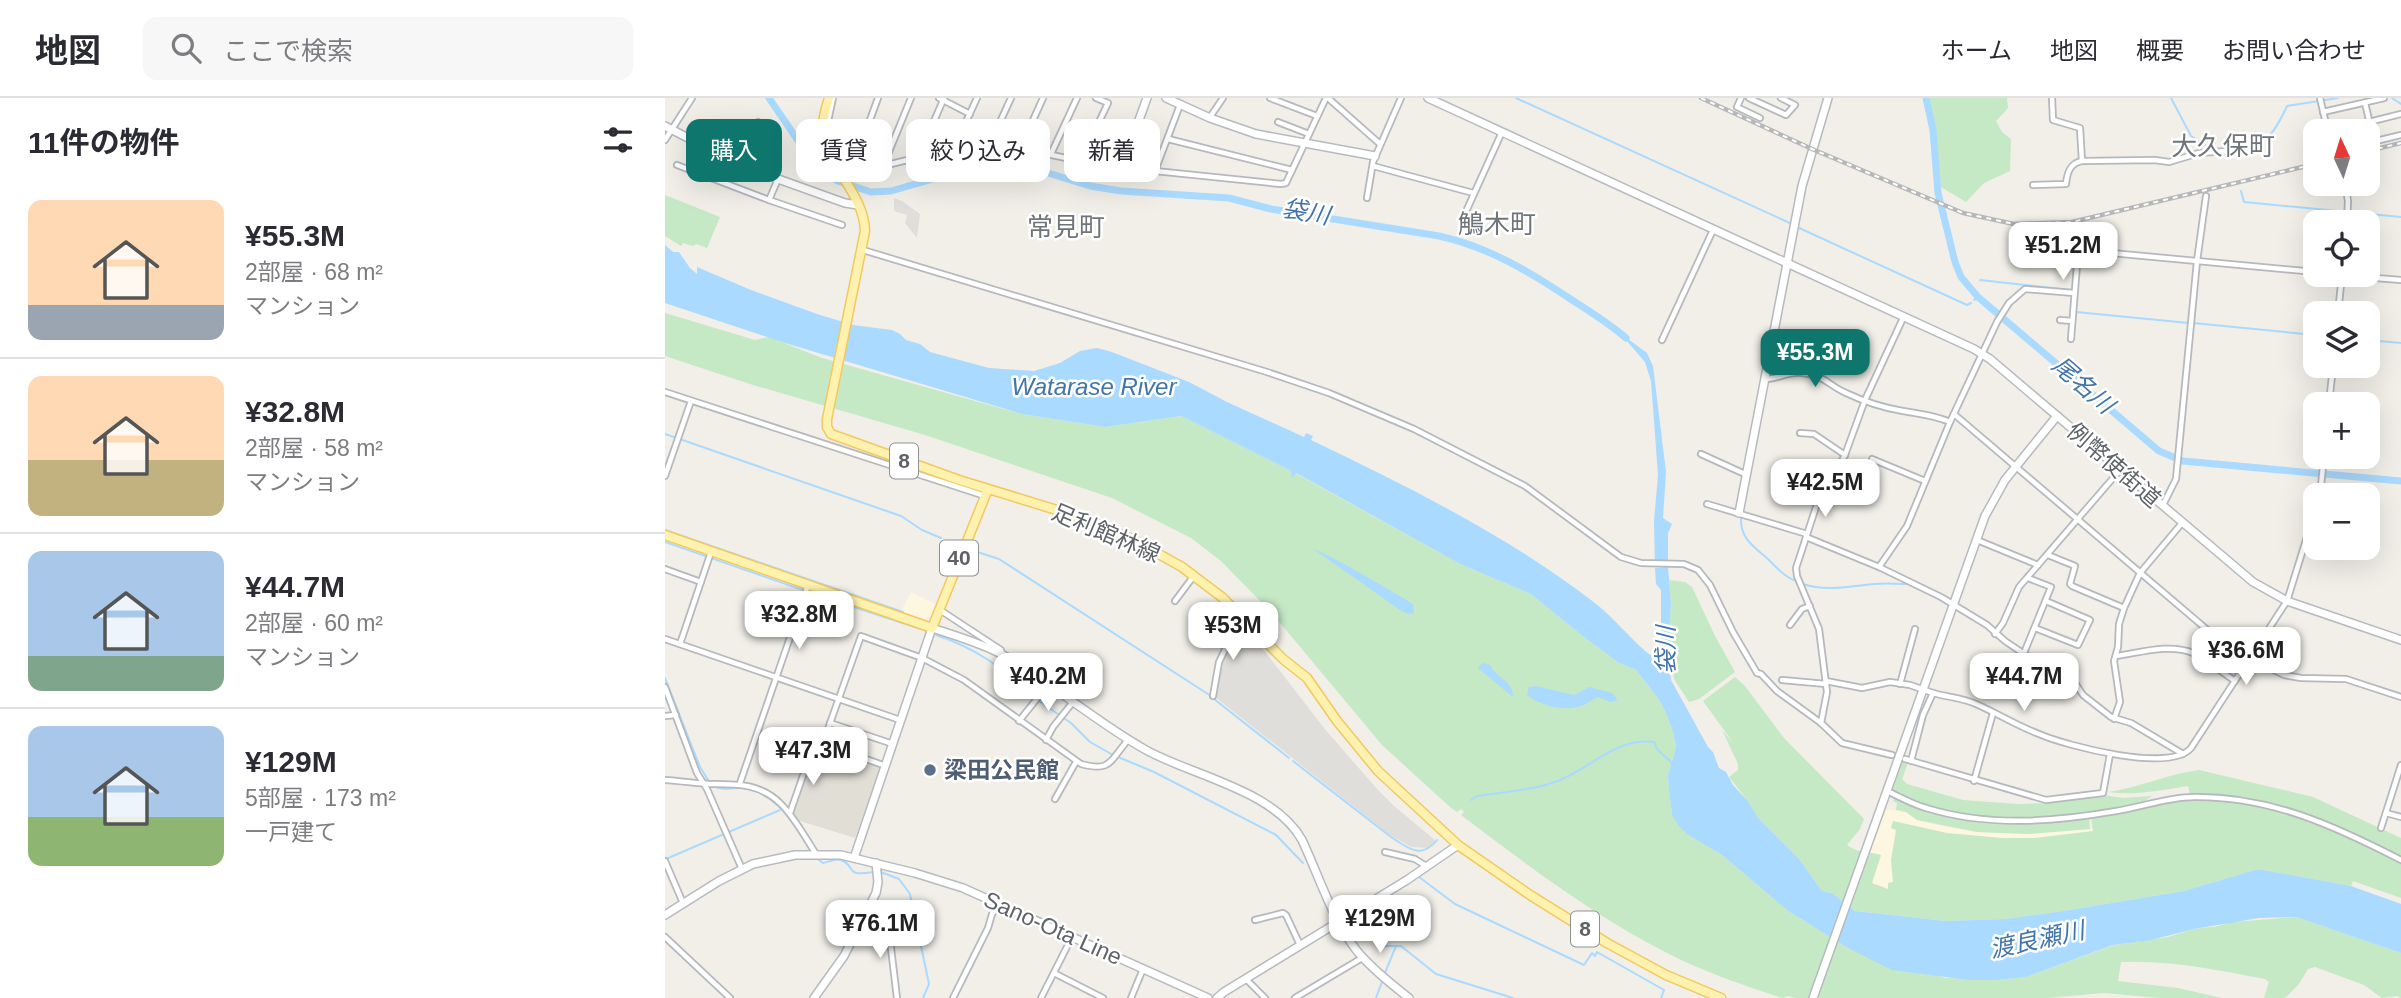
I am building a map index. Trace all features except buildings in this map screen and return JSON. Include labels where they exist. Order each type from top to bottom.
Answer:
[{"type":"main road","name":"8","points":[[831,98],[822,129],[829,150],[858,204],[865,226],[862,252]]},
{"type":"main road","name":"足利館林線","points":[[862,252],[827,425],[829,432],[836,437],[986,492],[1103,526],[1149,548],[1194,575],[1223,598],[1283,659],[1311,683],[1337,721],[1378,771],[1458,845]]},
{"type":"main road","name":"40","points":[[933,628],[986,492]]},
{"type":"main road","points":[[665,535],[933,628]]},
{"type":"main road","name":"8","points":[[1458,845],[1530,895],[1607,943],[1666,975],[1721,998]]},
{"type":"street","points":[[665,140],[668,128],[692,98]]},
{"type":"street","points":[[828,119],[831,98]]},
{"type":"street","points":[[870,119],[878,98]]},
{"type":"street","points":[[892,144],[911,98]]},
{"type":"street","points":[[968,119],[977,98]]},
{"type":"street","points":[[1001,119],[1011,98]]},
{"type":"street","points":[[1034,119],[1044,98]]},
{"type":"street","points":[[1064,157],[1051,155],[1077,98]]},
{"type":"street","points":[[1096,98],[1108,103],[1100,119]]},
{"type":"street","points":[[1139,119],[1147,98]]},
{"type":"street","points":[[1166,98],[1210,118],[1257,134],[1375,156]]},
{"type":"street","points":[[1210,118],[1223,98]]},
{"type":"street","points":[[1270,98],[1317,116]]},
{"type":"street","points":[[1160,172],[1286,183],[1327,98],[1380,144]]},
{"type":"street","points":[[1367,198],[1375,156],[1401,98]]},
{"type":"street","points":[[1428,98],[1789,262],[1981,353],[2057,416]]},
{"type":"street","points":[[1741,98],[1737,107],[1760,118]]},
{"type":"street","points":[[1749,98],[1786,115],[1795,105],[1781,98]]},
{"type":"street","points":[[1739,513],[1807,164],[1828,98]]},
{"type":"street","points":[[2052,98],[2053,120],[2078,127],[2081,131],[2082,161]]},
{"type":"street","points":[[2320,98],[2325,119]]},
{"type":"street","points":[[2323,113],[2384,98]]},
{"type":"street","points":[[934,119],[942,99],[970,114]]},
{"type":"street","points":[[2365,103],[2368,119]]},
{"type":"street","points":[[1160,159],[1180,104]]},
{"type":"street","points":[[2380,119],[2401,114]]},
{"type":"street","points":[[1278,122],[1309,134]]},
{"type":"street","points":[[668,128],[686,137]]},
{"type":"street","points":[[1464,216],[1502,132]]},
{"type":"street","points":[[2380,140],[2401,135]]},
{"type":"street","points":[[1168,139],[1292,170]]},
{"type":"street","points":[[2033,185],[2066,184],[2067,172],[2082,161],[2169,162],[2199,153],[2227,151]]},
{"type":"street","points":[[677,165],[686,168]]},
{"type":"street","points":[[1373,166],[1473,193]]},
{"type":"street","points":[[782,180],[845,203],[858,204]]},
{"type":"street","points":[[724,182],[842,225]]},
{"type":"street","points":[[769,200],[777,182]]},
{"type":"street","points":[[2163,506],[2174,486],[2178,468],[2197,261],[2206,196]]},
{"type":"street","points":[[1662,340],[1714,228]]},
{"type":"street","points":[[2071,339],[2080,228]]},
{"type":"street","points":[[2079,250],[2303,271]]},
{"type":"street","points":[[862,252],[1257,369],[1329,393],[1414,429],[1501,472],[1613,552],[1632,562],[1690,566],[1703,574],[1758,673],[1842,743],[1892,755]]},
{"type":"street","points":[[2380,278],[2401,280]]},
{"type":"street","points":[[1879,567],[1907,526],[1950,422],[2004,309],[2025,289],[2074,293]]},
{"type":"street","points":[[1821,723],[1827,692],[1818,625],[1796,568],[1818,502],[1845,455],[1865,400],[1904,316]]},
{"type":"street","points":[[2060,320],[2072,321]]},
{"type":"street","points":[[1766,379],[1788,373],[1806,373],[1824,378],[1838,389],[1865,400],[1900,411],[1933,415],[1950,422]]},
{"type":"street","points":[[665,392],[986,492]]},
{"type":"street","points":[[665,476],[691,401]]},
{"type":"street","points":[[1954,414],[2211,633],[2249,658],[2292,677],[2346,679],[2401,697]]},
{"type":"street","name":"例幣使街道","points":[[1813,998],[1990,503],[2015,466],[2057,416],[2253,582],[2287,601],[2401,640]]},
{"type":"street","points":[[1800,433],[1814,434],[1845,455]]},
{"type":"street","points":[[1701,454],[1747,475]]},
{"type":"street","points":[[1873,459],[1925,481]]},
{"type":"street","points":[[1996,634],[2019,587],[2120,470]]},
{"type":"street","points":[[1707,503],[1807,536],[1879,567],[1953,604],[2045,668],[2073,680],[2083,695],[2113,719],[2131,723],[2185,754]]},
{"type":"street","points":[[2113,719],[2120,702],[2114,662],[2124,608],[2140,573],[2182,523]]},
{"type":"street","points":[[1976,539],[2038,565]]},
{"type":"street","points":[[1782,680],[1826,682],[1861,688],[1885,682],[1900,684],[1971,702],[2038,734],[2110,754],[2156,757],[2185,754],[2287,601],[2303,550]]},
{"type":"street","points":[[680,644],[711,551]]},
{"type":"street","points":[[2047,555],[2075,566],[2070,584],[2072,586],[2124,608]]},
{"type":"street","points":[[665,569],[701,582]]},
{"type":"street","points":[[1175,601],[1194,575]]},
{"type":"street","points":[[2024,653],[2051,587],[2028,578]]},
{"type":"street","points":[[740,783],[808,584]]},
{"type":"street","points":[[2035,628],[2078,645],[2090,620],[2046,601]]},
{"type":"street","points":[[1790,625],[1802,609],[1810,606]]},
{"type":"street","points":[[940,609],[1001,650],[1002,654]]},
{"type":"street","points":[[1213,696],[1219,662],[1233,632],[1244,618]]},
{"type":"street","points":[[665,915],[742,869],[776,858],[813,854],[854,858],[933,628],[1002,654],[1128,739],[1163,759],[1245,794],[1288,821],[1302,840],[1339,921],[1363,957],[1409,998]]},
{"type":"street","points":[[1900,684],[1915,629]]},
{"type":"street","points":[[823,743],[861,636],[922,658],[964,680],[1076,762],[1101,769],[1128,739]]},
{"type":"street","points":[[665,639],[901,721]]},
{"type":"street","points":[[2116,656],[2164,649],[2185,651],[2195,654],[2235,681]]},
{"type":"street","points":[[1019,721],[1048,685]]},
{"type":"street","points":[[665,687],[697,773],[705,783],[742,869]]},
{"type":"street","points":[[1933,693],[1908,760],[2049,801],[2101,793],[2104,790],[2110,754]]},
{"type":"street","points":[[1046,740],[1073,702]]},
{"type":"street","points":[[1974,781],[1993,713]]},
{"type":"street","points":[[665,716],[676,715]]},
{"type":"street","points":[[830,723],[893,744]]},
{"type":"street","points":[[790,814],[815,741],[886,766]]},
{"type":"street","points":[[1055,799],[1076,762]]},
{"type":"street","points":[[2381,828],[2401,765]]},
{"type":"street","points":[[665,780],[740,783],[769,794],[790,814],[813,854]]},
{"type":"street","points":[[1887,792],[1946,814],[2018,821],[2106,813],[2192,797],[2238,799],[2310,817],[2401,860]]},
{"type":"street","points":[[2386,813],[2401,817]]},
{"type":"street","points":[[1217,998],[1458,845]]},
{"type":"street","points":[[1385,852],[1415,859],[1427,867]]},
{"type":"street","name":"Sano-Ota Line","points":[[854,858],[876,868],[940,880],[1000,903],[1208,998]]},
{"type":"street","points":[[665,861],[683,903]]},
{"type":"street","points":[[814,998],[844,956],[861,925],[878,889],[876,868]]},
{"type":"street","points":[[953,998],[988,928],[992,914],[1000,903]]},
{"type":"street","points":[[1255,920],[1286,915],[1300,945]]},
{"type":"street","points":[[861,925],[890,940],[897,998]]},
{"type":"street","points":[[1041,998],[1073,936]]},
{"type":"street","points":[[665,937],[730,998]]},
{"type":"street","points":[[1295,998],[1363,957]]},
{"type":"street","points":[[1131,998],[1143,968]]},
{"type":"street","points":[[1054,973],[1103,998]]},
{"type":"street","points":[[1245,979],[1265,998]]},
{"type":"shaded area","points":[[894,198],[920,214],[917,238],[905,223],[907,215],[894,211]]},
{"type":"shaded area","points":[[911,592],[937,605],[933,615],[924,619],[901,611]]},
{"type":"shaded area","points":[[1242,628],[1256,640],[1324,728],[1378,790],[1435,840],[1429,848],[1411,847],[1390,835],[1215,697],[1223,658],[1235,634]]},
{"type":"shaded area","points":[[820,744],[882,766],[855,838],[797,820],[792,812],[815,745]]},
{"type":"shaded area","points":[[1884,809],[1906,812],[1917,820],[1977,832],[2029,834],[2094,831],[1889,890],[1872,883],[1881,856],[1870,852]]},
{"type":"green space","points":[[1928,98],[2007,98],[2008,108],[1996,121],[2002,132],[2011,139],[2010,171],[1984,183],[1966,202],[1941,187],[1935,130]]},
{"type":"green space","points":[[665,195],[720,217],[707,248],[683,243],[681,246],[665,236]]},
{"type":"green space","points":[[665,313],[755,340],[769,337],[822,358],[1022,414],[1105,427],[1181,416],[1291,471],[1293,477],[1295,473],[1460,564],[1531,594],[1619,663],[1636,670],[1658,698],[1673,732],[1676,747],[1668,775],[1672,815],[1688,835],[1722,855],[1788,911],[1848,948],[1945,978],[1997,980],[2026,977],[2114,945],[2168,937],[2232,922],[2296,917],[2401,953],[2401,998],[2382,998],[2364,985],[2315,967],[2308,969],[2299,984],[2285,998],[2264,998],[2269,982],[2265,979],[2194,966],[2158,963],[2121,962],[2118,981],[2178,988],[2222,998],[2160,998],[2104,993],[2047,998],[1782,998],[1709,972],[1640,938],[1587,906],[1461,815],[1464,812],[1461,809],[1457,812],[1450,807],[1382,745],[1271,612],[1221,561],[1191,538],[1112,498],[925,435],[753,385],[665,356]]},
{"type":"green space","points":[[1669,580],[1685,582],[1692,587],[1735,672],[1699,699],[1689,702],[1674,679],[1672,656],[1668,656],[1671,605]]},
{"type":"green space","points":[[1735,677],[1745,686],[1784,738],[1864,819],[1860,829],[1847,845],[1881,855],[1872,883],[1888,889],[1888,883],[1893,882],[1891,860],[1896,830],[1891,828],[1893,821],[1947,833],[2035,838],[2093,831],[2091,816],[2175,800],[2216,799],[2243,802],[2298,816],[2401,862],[2401,898],[2353,881],[2351,886],[2258,869],[2184,891],[2005,919],[1946,921],[1855,911],[1832,893],[1822,891],[1799,859],[1758,818],[1729,777],[1738,770],[1738,764],[1722,730],[1734,744],[1703,701]]},
{"type":"green space","points":[[1902,762],[1908,763],[1902,779],[1907,784],[1963,800],[2018,804],[2103,795],[2123,798],[2152,796],[2139,805],[2085,815],[2049,818],[1974,816],[1940,810],[1912,801],[1892,788]]},
{"type":"green space","points":[[2199,770],[2313,797],[2401,838],[2401,858],[2324,822],[2274,805],[2220,796],[2190,795],[2188,786],[2138,793],[2108,792]]},
{"type":"green space","points":[[1896,796],[1941,813],[1982,821],[2036,822],[2089,817],[2090,829],[2029,834],[1977,832],[1917,820],[1906,812],[1896,810],[1897,803],[1893,801]]},
{"type":"water","name":"Watarase River","points":[[665,245],[673,252],[679,252],[697,274],[697,267],[817,314],[853,325],[892,330],[930,352],[989,368],[1034,371],[1060,363],[1080,351],[1097,348],[1189,382],[1304,437],[1306,433],[1313,436],[1311,440],[1420,494],[1490,533],[1591,600],[1650,655],[1661,647],[1661,590],[1656,584],[1655,568],[1668,567],[1671,605],[1668,656],[1671,680],[1713,752],[1719,768],[1726,772],[1758,818],[1799,859],[1822,891],[1832,893],[1855,911],[1946,921],[2005,919],[2184,891],[2258,869],[2351,886],[2401,904],[2401,953],[2296,917],[2259,918],[2113,945],[2026,977],[1968,980],[1892,970],[1848,948],[1788,911],[1722,855],[1688,835],[1679,826],[1672,815],[1668,775],[1676,747],[1673,732],[1658,698],[1636,670],[1619,663],[1531,594],[1460,564],[1296,473],[1292,478],[1291,471],[1181,416],[1105,427],[1022,414],[785,343],[665,303]]},
{"type":"water","points":[[1620,333],[1647,353],[1653,366],[1666,472],[1663,518],[1672,524],[1668,533],[1668,566],[1655,567],[1654,521],[1658,475],[1651,381],[1645,362]]},
{"type":"water","points":[[1312,548],[1413,604],[1414,613],[1403,612]]},
{"type":"water","points":[[1482,663],[1490,665],[1508,683],[1513,697],[1478,668]]},
{"type":"water","points":[[1536,686],[1574,695],[1589,687],[1612,693],[1617,699],[1610,702],[1598,697],[1580,706],[1558,708],[1527,695],[1529,687]]},
{"type":"waterway","name":"袋川","points":[[769,98],[799,142],[805,159],[812,167],[838,181],[871,192],[891,191],[985,164],[1045,172],[1090,186],[1121,191],[1229,198],[1271,209],[1439,236],[1475,247],[1525,270],[1626,338]]},
{"type":"waterway","points":[[1516,98],[1792,224]]},
{"type":"waterway","name":"尾名川","points":[[1926,98],[1933,130],[1938,193],[1961,277],[1978,297],[2159,451],[2183,461],[2401,481]]},
{"type":"waterway","points":[[2171,98],[2191,136],[2205,145]]},
{"type":"waterway","points":[[2231,151],[2252,146],[2267,138],[2287,106],[2338,98]]},
{"type":"waterway","points":[[2392,98],[2401,104]]},
{"type":"waterway","points":[[2241,191],[2244,202],[2401,217]]},
{"type":"waterway","points":[[1797,227],[1967,305],[1971,303]]},
{"type":"waterway","points":[[1980,280],[2071,290]]},
{"type":"waterway","name":"尾名川","points":[[1974,300],[1978,297]]},
{"type":"waterway","points":[[2076,312],[2189,323]]},
{"type":"waterway","points":[[2193,323],[2303,334]]},
{"type":"waterway","points":[[2380,341],[2401,343]]},
{"type":"waterway","points":[[665,434],[901,516],[922,530],[941,538]]},
{"type":"waterway","points":[[1741,518],[1743,533],[1750,543],[1783,574],[1798,582]]},
{"type":"waterway","points":[[665,530],[903,612]]},
{"type":"waterway","points":[[665,542],[803,590]]},
{"type":"waterway","points":[[968,549],[999,559],[1211,696]]},
{"type":"waterway","points":[[1803,584],[1830,588],[1907,584]]},
{"type":"waterway","points":[[808,592],[921,629]]},
{"type":"waterway","points":[[936,635],[989,660],[1034,698]]},
{"type":"waterway","points":[[665,678],[700,767],[710,783]]},
{"type":"waterway","points":[[1214,699],[1289,758]]},
{"type":"waterway","points":[[1039,701],[1071,723],[1090,742],[1113,755]]},
{"type":"waterway","points":[[1471,800],[1477,796],[1524,790],[1552,783],[1614,750],[1640,742],[1654,742],[1657,749],[1672,763]]},
{"type":"waterway","points":[[1118,757],[1154,772],[1276,835],[1303,863]]},
{"type":"waterway","points":[[1293,761],[1409,848],[1425,850],[1437,840]]},
{"type":"waterway","points":[[714,786],[722,789],[746,788],[768,797],[785,813],[812,852]]},
{"type":"waterway","points":[[666,859],[780,810]]},
{"type":"waterway","points":[[815,857],[823,863],[841,860],[854,872],[873,872]]},
{"type":"waterway","points":[[878,871],[899,879],[910,894],[929,984],[923,998]]},
{"type":"waterway","points":[[1419,877],[1455,904],[1584,965],[1592,953],[1595,956],[1597,952],[1664,990],[1661,998]]},
{"type":"waterway","points":[[1346,925],[1367,935],[1381,946],[1401,946],[1436,974],[1513,998]]},
{"type":"waterway","points":[[1385,973],[1396,946]]},
{"type":"waterway","points":[[1376,998],[1382,982]]},
{"type":"railway","points":[[1701,98],[1963,213],[2014,224],[2072,222],[2303,167]]},
{"type":"railway","points":[[2380,148],[2401,143]]},
{"type":"place","name":"梁田公民館","points":[[930,770]]},
{"type":"district","name":"大久保町","points":[[2223,146]]},
{"type":"district","name":"鵤木町","points":[[1497,224]]},
{"type":"district","name":"常見町","points":[[1066,227]]},
{"type":"water label","name":"渡良瀬川","points":[[2037,940]]}]
